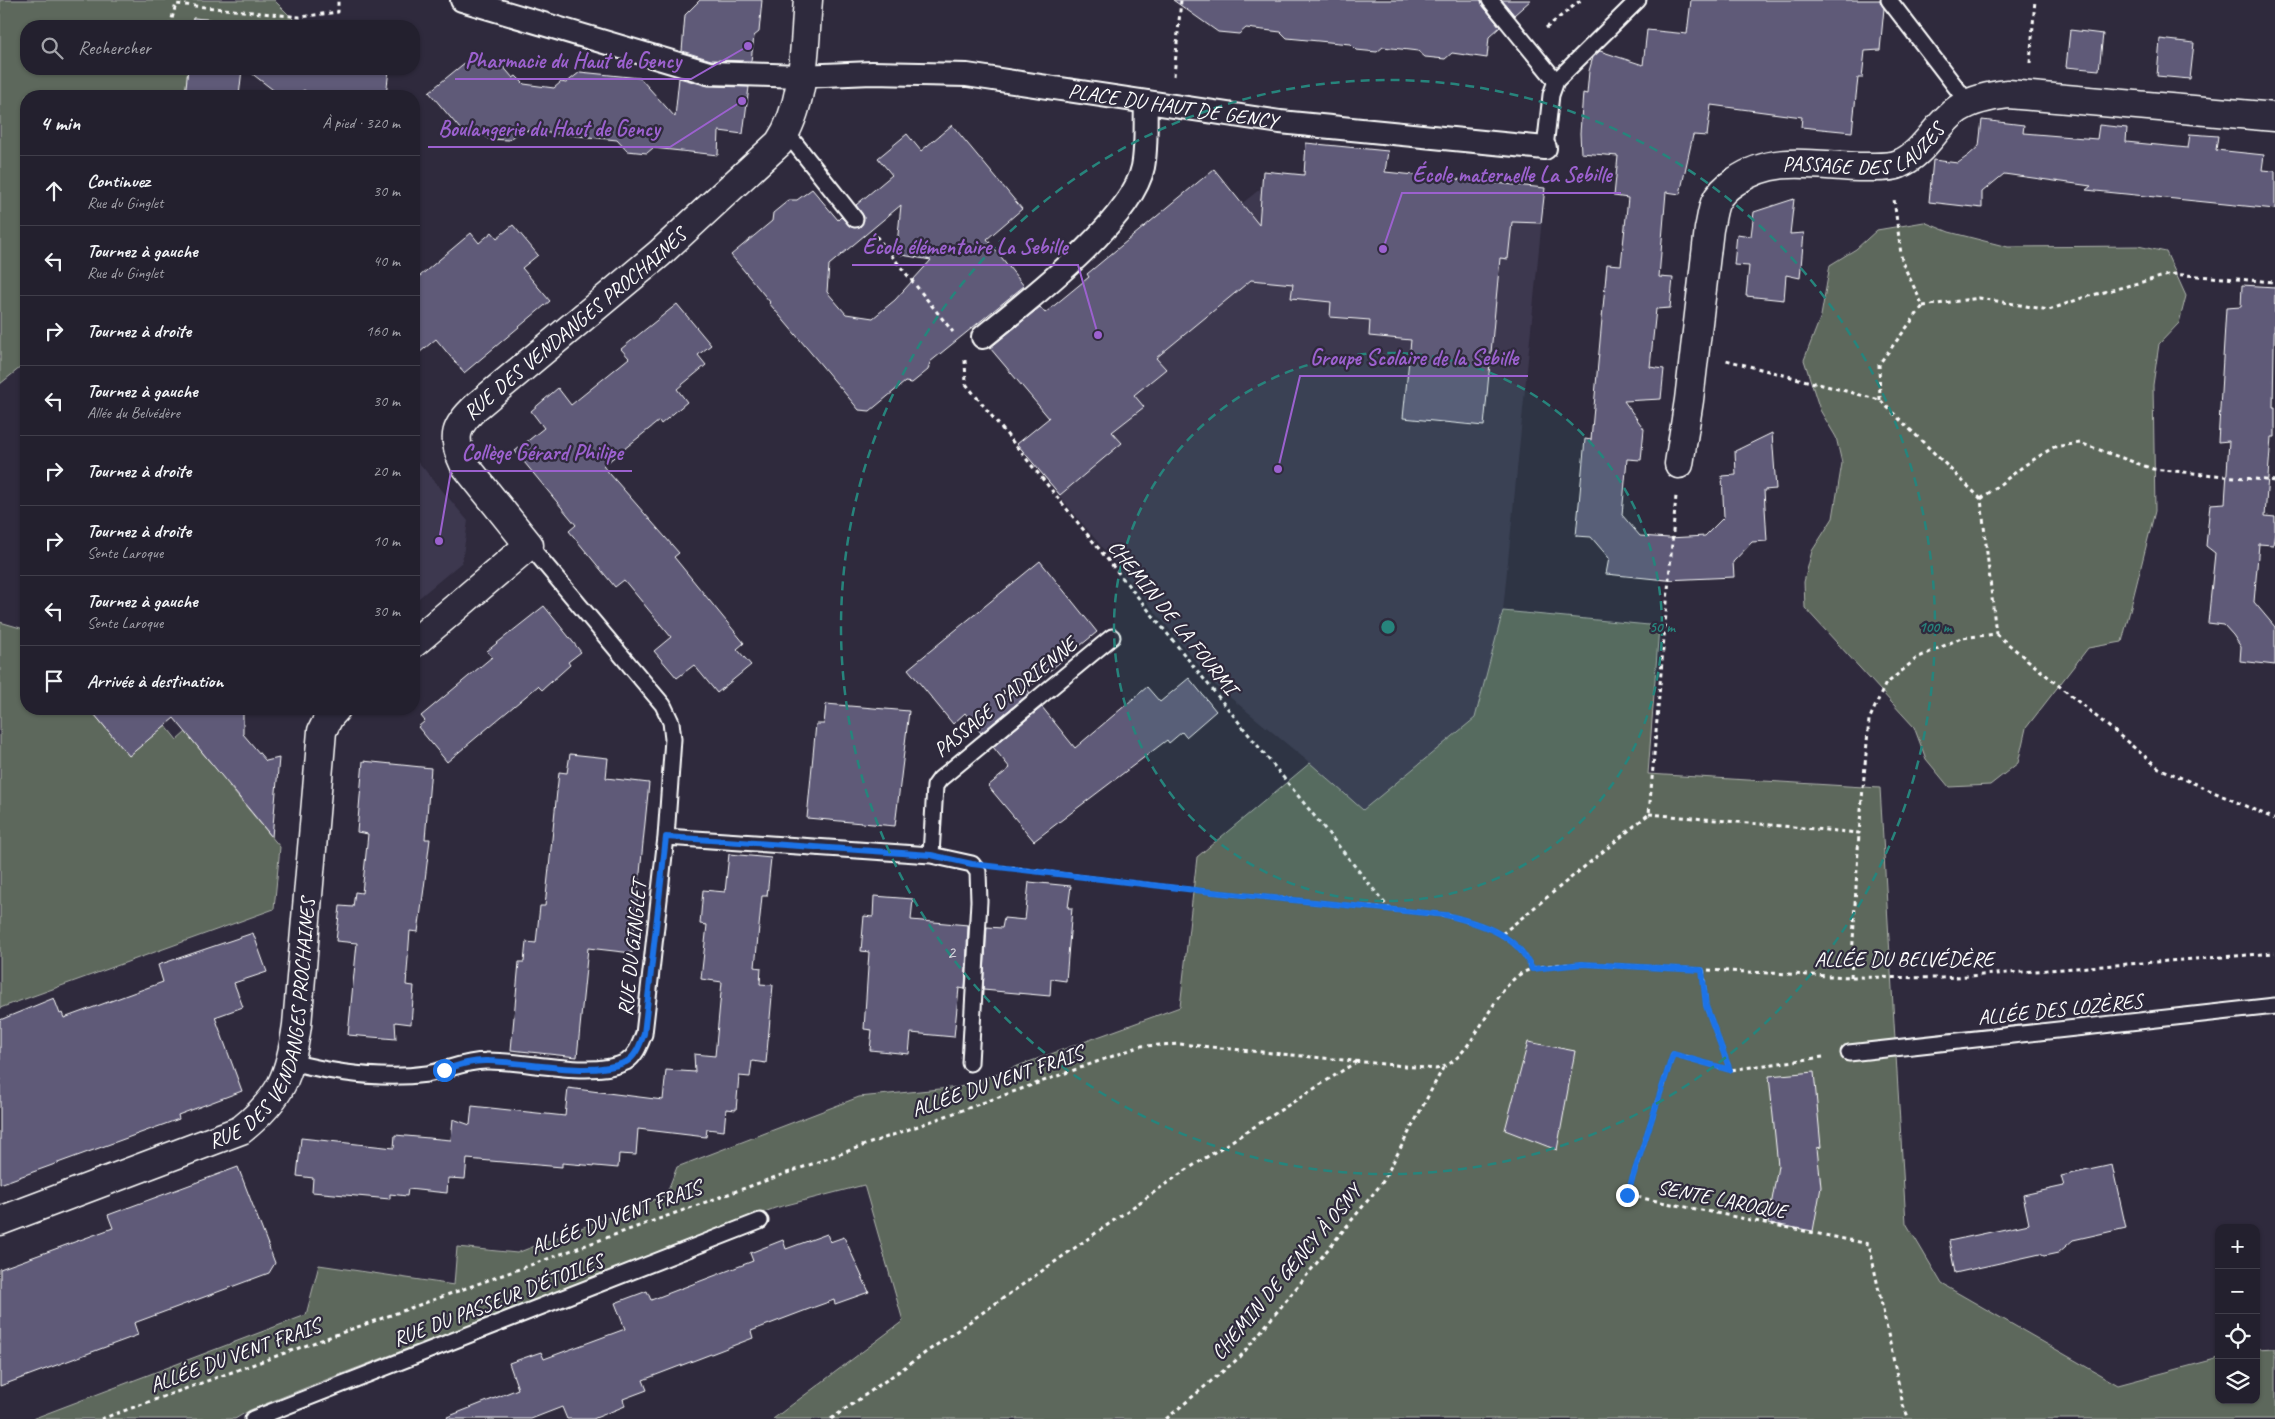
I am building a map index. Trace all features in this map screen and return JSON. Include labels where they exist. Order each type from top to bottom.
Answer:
[{"type":"street","name":"PLACE DU HAUT DE GENCY","points":[[462,0],[709,73],[801,76],[872,74],[967,75],[1146,102],[1171,104],[1280,122],[1545,148]]},
{"type":"street","name":"RUE DES VENDANGES PROCHAINES","points":[[529,545],[464,464],[457,449],[458,428],[465,416],[659,254],[742,180],[779,143],[786,132],[796,101],[801,76],[808,0]]},
{"type":"street","name":"PASSAGE DES LAUZES","points":[[1679,464],[1709,229],[1715,202],[1727,187],[1748,172],[1776,163],[1889,166],[1900,163],[1919,151],[1956,110],[1968,103],[2008,94],[2275,117]]},
{"type":"street","points":[[975,344],[1040,290],[1120,212],[1134,191],[1143,166],[1146,102]]},
{"type":"street","points":[[420,638],[529,545]]},
{"type":"street","name":"RUE DES VENDANGES PROCHAINES","points":[[0,1221],[241,1130],[261,1113],[275,1096],[286,1077],[291,1062],[297,1025],[322,730],[328,715]]},
{"type":"lane","points":[[1490,0],[1556,82]]},
{"type":"lane","points":[[1545,148],[1551,95],[1556,82],[1638,0]]},
{"type":"lane","points":[[1889,0],[1968,103]]},
{"type":"lane","points":[[786,132],[855,219]]},
{"type":"lane","name":"RUE DU GINGLET","points":[[291,1062],[324,1070],[400,1076],[426,1074],[467,1062],[488,1061],[576,1068],[608,1066],[627,1061],[638,1049],[644,1034],[666,837],[673,739],[671,722],[663,705],[529,545]]},
{"type":"lane","name":"PASSAGE D'ADRIENNE","points":[[931,855],[935,786],[940,779],[1112,637]]},
{"type":"lane","points":[[666,837],[931,855],[972,864],[978,872],[979,901],[970,1063]]},
{"type":"lane","name":"ALLÉE DES LOZÈRES","points":[[1849,1053],[2275,1006]]},
{"type":"lane","name":"RUE DU PASSEUR D'ÉTOILES","points":[[253,1419],[760,1221]]},
{"type":"path","points":[[172,20],[176,4],[300,18],[338,12],[338,0]]},
{"type":"path","points":[[1171,104],[1182,0]]},
{"type":"path","points":[[1526,44],[1581,0]]},
{"type":"path","points":[[2027,96],[2036,0]]},
{"type":"path","points":[[1889,166],[1902,262],[1923,306]]},
{"type":"path","points":[[855,219],[867,226],[975,344]]},
{"type":"path","points":[[1880,400],[1879,364],[1923,306],[1979,298],[2048,310],[2082,298],[2172,274],[2275,282]]},
{"type":"path","name":"CHEMIN DE LA FOURMI","points":[[975,344],[964,372],[966,384],[1391,911]]},
{"type":"path","points":[[1694,352],[1880,400],[1981,499],[1996,634],[2159,768],[2275,818]]},
{"type":"path","points":[[1981,499],[2025,464],[2054,447],[2080,443],[2153,469],[2275,481]]},
{"type":"path","points":[[1649,814],[1679,464]]},
{"type":"path","points":[[1851,977],[1859,833],[1869,720],[1885,685],[1916,658],[1961,638],[1996,634]]},
{"type":"path","points":[[1502,934],[1649,814],[1859,833]]},
{"type":"path","points":[[831,1419],[1180,1174],[1357,1061],[1443,1068],[1450,1066],[1508,985],[1520,974],[1532,969],[1527,957],[1502,934],[1477,923],[1446,915],[1391,911],[972,864]]},
{"type":"path","name":"ALLÉE DU BELVÉDÈRE","points":[[1532,969],[1582,964],[1851,977],[1942,978],[2275,953]]},
{"type":"path","points":[[1702,970],[1706,1006],[1730,1070]]},
{"type":"path","name":"ALLÉE DU VENT FRAIS","points":[[101,1419],[1141,1046],[1180,1044],[1357,1061]]},
{"type":"path","name":"SENTE LAROQUE","points":[[1849,1053],[1730,1070],[1673,1054],[1627,1195],[1869,1244],[1903,1405],[1908,1419]]},
{"type":"path","name":"CHEMIN DE GENCY À OSNY","points":[[1166,1419],[1240,1357],[1382,1183],[1443,1068]]},
{"type":"shaded area","points":[[1306,143],[1388,151],[1386,172],[1545,188],[1503,611],[1475,718],[1363,811],[1310,763],[1215,685],[1017,444],[1072,400],[1035,401],[995,355],[1059,302],[1103,293],[1087,274],[1118,248],[1146,281],[1260,189],[1263,171],[1303,174]]},
{"type":"shaded area","points":[[420,464],[468,521],[462,562],[420,597]]},
{"type":"green space","points":[[0,0],[274,0],[294,20],[193,18],[193,20],[20,20],[20,75],[187,75],[186,90],[20,90],[20,368],[0,384]]},
{"type":"green space","points":[[1924,222],[1949,232],[2008,247],[2138,246],[2166,252],[2186,296],[2179,323],[2159,344],[2153,385],[2155,511],[2122,642],[2088,648],[2026,728],[2018,763],[1990,785],[1949,787],[1926,759],[1914,727],[1805,608],[1804,582],[1812,551],[1833,518],[1842,463],[1836,437],[1820,410],[1804,360],[1821,316],[1830,265],[1856,249],[1877,230]]},
{"type":"green space","points":[[1503,611],[1659,626],[1648,774],[1880,788],[1906,1223],[1942,1284],[2118,1385],[2215,1359],[2215,1404],[2260,1404],[2260,1349],[2275,1348],[2275,1419],[773,1419],[903,1321],[864,1185],[775,1208],[315,1384],[250,1410],[235,1419],[32,1419],[306,1315],[319,1265],[454,1285],[457,1247],[517,1253],[666,1195],[677,1167],[859,1097],[960,1087],[1180,1007],[1197,857],[1310,763],[1363,810],[1475,718]]},
{"type":"green space","points":[[0,622],[20,628],[20,715],[95,715],[129,756],[165,725],[177,740],[186,732],[209,761],[233,782],[229,786],[280,847],[274,909],[0,1008]]},
{"type":"building","points":[[700,0],[762,0],[759,32],[754,36],[751,61],[711,60],[682,51],[685,15]]},
{"type":"building","points":[[1173,0],[1481,0],[1483,6],[1500,27],[1489,37],[1487,58],[1452,53],[1445,59],[1425,57],[1418,51],[1383,47],[1377,52],[1356,50],[1350,44],[1287,38],[1281,32],[1246,28],[1239,34],[1218,32]]},
{"type":"building","points":[[1502,0],[1531,0],[1514,15]]},
{"type":"building","points":[[1691,0],[1880,0],[1884,8],[1880,50],[1865,51],[1862,78],[1858,78],[1852,132],[1801,127],[1802,117],[1711,105],[1707,136],[1693,135],[1680,194],[1666,192],[1659,277],[1673,278],[1670,308],[1656,309],[1650,367],[1664,369],[1661,399],[1624,401],[1644,429],[1641,460],[1627,459],[1622,515],[1640,536],[1669,538],[1705,536],[1724,517],[1722,476],[1736,475],[1735,451],[1772,433],[1776,489],[1764,490],[1767,541],[1752,542],[1733,562],[1734,577],[1666,580],[1606,574],[1609,558],[1591,537],[1576,536],[1585,439],[1591,440],[1607,264],[1621,265],[1628,198],[1614,196],[1618,156],[1581,153],[1580,133],[1583,93],[1587,94],[1589,71],[1593,57],[1600,51],[1643,65],[1647,30],[1687,34]]},
{"type":"building","points":[[193,18],[216,20],[193,20]]},
{"type":"building","points":[[2070,30],[2103,34],[2099,70],[2066,67]]},
{"type":"building","points":[[2160,39],[2194,43],[2190,79],[2157,76]]},
{"type":"building","points":[[467,61],[501,64],[513,78],[516,76],[524,84],[554,88],[561,82],[566,83],[580,72],[640,78],[675,117],[679,78],[708,86],[749,87],[743,134],[719,131],[718,155],[653,148],[647,153],[627,151],[617,140],[520,130],[509,140],[488,139],[483,132],[461,130],[429,92]]},
{"type":"building","points":[[187,75],[241,75],[240,90],[186,90]]},
{"type":"building","points":[[254,75],[388,75],[387,90],[273,90]]},
{"type":"building","points":[[1982,120],[2024,125],[2023,133],[2097,139],[2099,125],[2127,128],[2126,142],[2188,148],[2190,134],[2218,136],[2216,150],[2264,155],[2262,170],[2275,171],[2275,209],[2086,190],[2091,186],[2004,174],[1982,192],[1982,208],[1929,202],[1933,160],[1958,163],[1969,155],[1979,146]]},
{"type":"building","points":[[952,125],[1022,209],[987,239],[1024,286],[930,362],[928,370],[912,383],[905,382],[870,411],[859,410],[731,255],[772,221],[773,213],[789,200],[797,200],[812,189],[838,220],[841,217],[851,227],[860,227],[864,217],[856,205],[892,175],[878,158],[907,134],[921,151]],"holes":[[[901,205],[896,254],[931,260],[895,300],[873,318],[846,314],[827,292],[829,265]]]},
{"type":"building","points":[[1306,143],[1388,151],[1385,172],[1545,188],[1541,223],[1512,222],[1508,259],[1500,258],[1484,426],[1403,418],[1411,340],[1369,336],[1370,320],[1330,317],[1331,302],[1291,298],[1293,284],[1251,280],[1156,358],[1166,369],[1134,395],[1144,407],[1112,432],[1122,443],[1060,495],[1017,444],[1049,418],[990,348],[1040,307],[1045,313],[1089,277],[1087,274],[1214,169],[1259,225],[1263,171],[1304,175]]},
{"type":"building","points":[[1794,199],[1790,234],[1804,233],[1800,278],[1786,275],[1784,300],[1746,296],[1749,266],[1734,265],[1737,234],[1751,236],[1754,212]]},
{"type":"building","points":[[513,225],[538,255],[522,268],[550,301],[464,373],[436,339],[420,352],[420,276],[471,233],[479,243],[492,232],[497,238]]},
{"type":"building","points":[[2242,285],[2275,287],[2273,408],[2275,408],[2275,437],[2271,437],[2265,516],[2275,517],[2275,531],[2273,545],[2259,544],[2254,602],[2275,627],[2275,665],[2240,661],[2241,647],[2233,635],[2224,625],[2208,623],[2215,553],[2206,546],[2210,504],[2225,503],[2229,441],[2218,442],[2226,308],[2241,307]]},
{"type":"building","points":[[677,304],[711,345],[698,355],[706,365],[677,389],[687,402],[661,424],[659,421],[603,466],[679,553],[674,557],[744,643],[737,649],[751,665],[717,693],[694,665],[677,678],[654,651],[671,637],[624,580],[615,587],[569,531],[576,525],[515,451],[544,428],[531,411],[558,388],[571,405],[629,358],[621,349]]},
{"type":"building","points":[[1040,561],[1097,632],[1027,689],[1030,693],[981,733],[965,713],[953,724],[908,669]]},
{"type":"building","points":[[544,606],[581,652],[568,662],[570,665],[542,690],[538,686],[447,762],[418,727],[425,721],[421,716],[492,657],[487,651]]},
{"type":"building","points":[[1189,678],[1216,711],[1186,737],[1182,732],[1169,743],[1167,740],[1034,841],[988,786],[1010,768],[993,747],[1042,707],[1075,748],[1147,687],[1160,702]]},
{"type":"building","points":[[826,704],[909,711],[895,826],[807,818],[816,724],[824,724]]},
{"type":"building","points":[[95,715],[243,715],[243,734],[266,761],[279,758],[272,837],[174,718],[129,756]]},
{"type":"building","points":[[570,754],[608,758],[606,778],[649,783],[632,953],[588,948],[577,1057],[511,1050],[519,962],[524,962],[526,942],[536,943],[540,906],[545,906],[559,772],[567,773]]},
{"type":"building","points":[[363,761],[431,768],[425,839],[430,839],[424,888],[418,932],[410,931],[406,985],[414,986],[411,1024],[395,1022],[396,1039],[348,1035],[357,943],[336,941],[340,906],[353,907],[355,892],[362,893],[368,834],[357,832]]},
{"type":"building","points":[[729,854],[771,858],[767,896],[762,896],[755,967],[761,968],[760,984],[773,985],[766,1063],[752,1061],[750,1077],[739,1076],[736,1110],[726,1109],[724,1131],[707,1129],[706,1137],[638,1129],[636,1155],[619,1154],[618,1168],[562,1163],[562,1167],[467,1159],[465,1179],[448,1178],[447,1193],[408,1189],[407,1196],[390,1194],[390,1199],[312,1192],[313,1178],[297,1176],[301,1138],[394,1148],[395,1135],[451,1140],[453,1119],[470,1125],[472,1106],[565,1116],[568,1088],[663,1100],[666,1070],[695,1072],[694,1054],[715,1056],[722,982],[701,979],[707,925],[700,924],[703,890],[725,892]]},
{"type":"building","points":[[1029,882],[1071,886],[1068,908],[1072,908],[1066,981],[1051,979],[1050,996],[983,990],[987,927],[1002,928],[1004,918],[1025,920]]},
{"type":"building","points":[[874,896],[913,899],[911,920],[968,925],[965,989],[959,988],[954,1037],[911,1033],[909,1054],[870,1050],[872,1030],[864,1029],[869,952],[861,951],[864,916],[873,917]]},
{"type":"building","points":[[253,933],[267,972],[234,983],[243,1007],[215,1017],[242,1091],[178,1115],[179,1119],[0,1184],[0,1020],[54,998],[60,1014],[62,1013],[64,1018],[163,982],[158,965]]},
{"type":"building","points":[[1528,1042],[1575,1051],[1557,1150],[1505,1130]]},
{"type":"building","points":[[1814,1072],[1821,1147],[1817,1148],[1821,1187],[1813,1231],[1768,1223],[1778,1166],[1769,1076]]},
{"type":"building","points":[[2112,1165],[2126,1228],[2073,1240],[2058,1253],[2044,1256],[2040,1254],[1955,1273],[1949,1241],[2029,1224],[2023,1195],[2064,1186],[2061,1176]]},
{"type":"building","points":[[238,1167],[275,1263],[269,1273],[134,1323],[138,1335],[0,1386],[0,1269],[113,1228],[108,1215]]},
{"type":"building","points":[[827,1234],[830,1242],[844,1237],[869,1292],[835,1304],[834,1300],[751,1331],[753,1338],[643,1380],[647,1390],[623,1399],[625,1406],[593,1419],[567,1419],[562,1407],[531,1419],[448,1419],[447,1417],[518,1389],[509,1363],[541,1352],[544,1359],[625,1329],[615,1303],[647,1291],[651,1300],[753,1261],[750,1253],[783,1240],[786,1249]]},
{"type":"place","name":"Pharmacie du Haut de Gency","points":[[748,46]]},
{"type":"place","name":"Boulangerie du Haut de Gency","points":[[742,101]]},
{"type":"place","name":"École maternelle La Sebille","points":[[1383,249]]},
{"type":"place","name":"École élémentaire La Sebille","points":[[1098,335]]},
{"type":"place","name":"Groupe Scolaire de la Sebille","points":[[1278,469]]},
{"type":"place","name":"Collège Gérard Philipe","points":[[439,541]]},
{"type":"route","points":[[444,1070],[467,1062],[488,1061],[576,1068],[608,1066],[627,1061],[638,1049],[644,1034],[666,837],[931,855],[972,864],[1212,892],[1446,915],[1477,923],[1502,934],[1527,957],[1532,969],[1545,966],[1582,964],[1702,970],[1706,1006],[1730,1070],[1673,1054],[1627,1195]]}]
